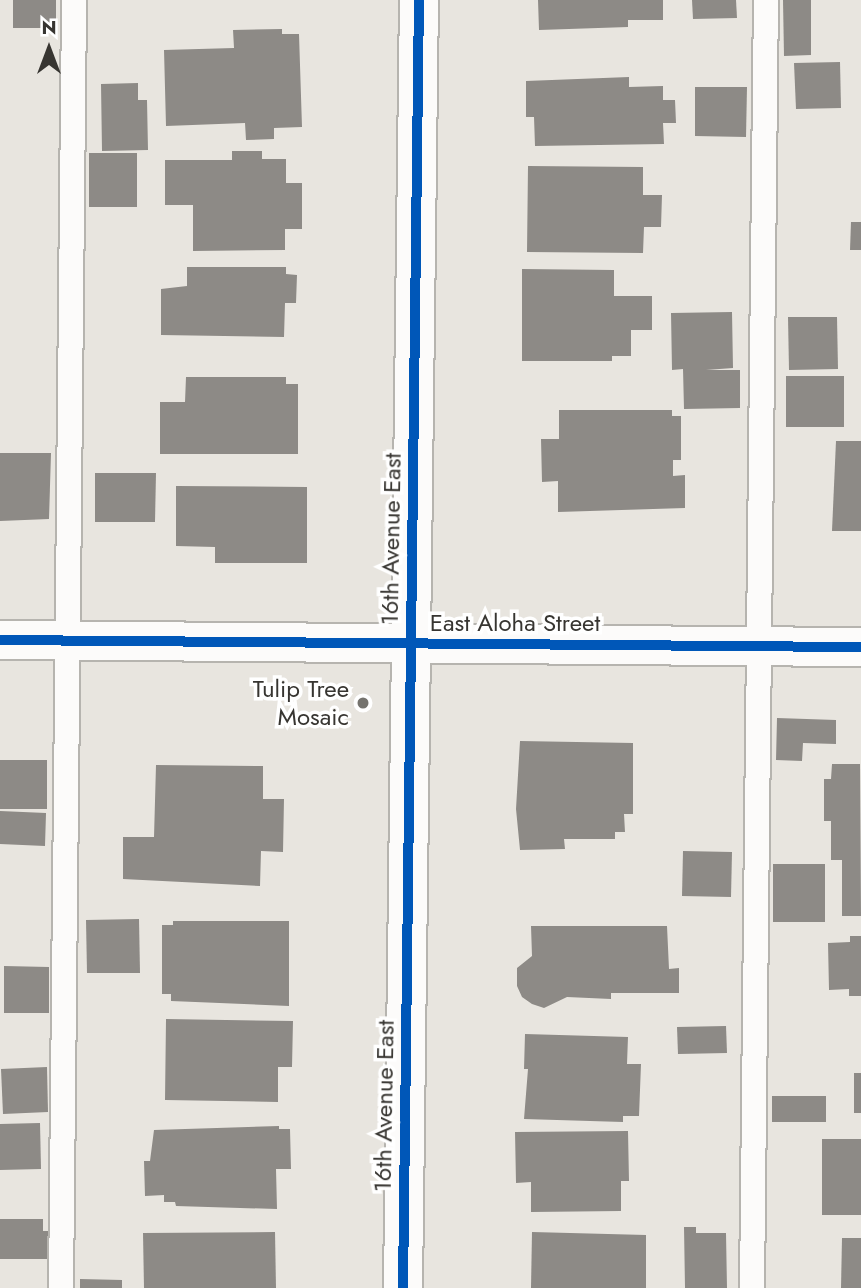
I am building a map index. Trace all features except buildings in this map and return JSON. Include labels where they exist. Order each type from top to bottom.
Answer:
[{"type":"street","name":"16th Avenue East","points":[[403,1288],[419,0]]},
{"type":"street","name":"East Aloha Street","points":[[0,640],[861,646]]},
{"type":"lane","points":[[61,1288],[74,0]]},
{"type":"lane","points":[[752,1288],[766,0]]},
{"type":"cycle path","points":[[403,1288],[419,0]]},
{"type":"cycle path","points":[[0,640],[861,647]]},
{"type":"place","name":"Tulip Tree Mosaic","points":[[363,703]]}]
